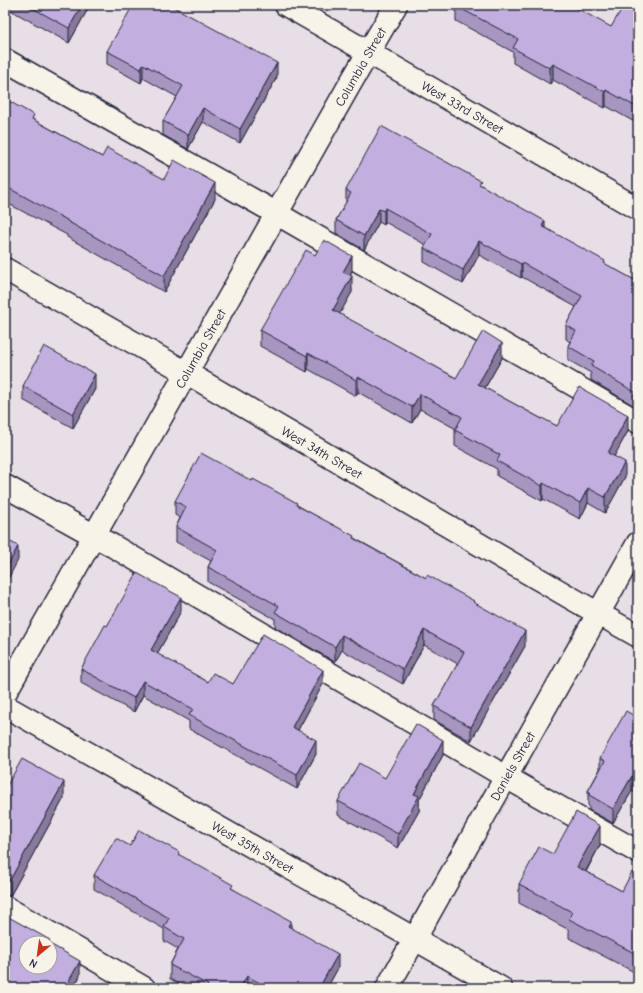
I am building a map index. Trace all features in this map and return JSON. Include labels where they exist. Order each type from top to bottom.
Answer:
[{"type":"street","name":"West 33rd Street","points":[[286,5],[638,209]]},
{"type":"street","name":"Columbia Street","points":[[5,693],[396,5]]},
{"type":"street","points":[[5,60],[277,214],[638,422]]},
{"type":"street","name":"West 34th Street","points":[[5,269],[187,373],[638,636]]},
{"type":"street","points":[[5,486],[94,536],[506,777],[638,852]]},
{"type":"street","name":"Daniels Street","points":[[387,988],[638,543]]},
{"type":"street","name":"West 35th Street","points":[[5,706],[501,988]]},
{"type":"street","points":[[5,907],[144,988]]},
{"type":"building","points":[[27,5],[82,5],[69,28]]},
{"type":"building","points":[[133,5],[170,5],[277,63],[240,129],[203,108],[188,135],[163,121],[183,86],[143,64],[141,69],[107,51]]},
{"type":"building","points":[[456,5],[571,5],[611,27],[624,5],[638,5],[638,108],[606,90],[605,92],[553,64],[550,68],[513,48],[518,39]]},
{"type":"building","points":[[5,99],[34,115],[32,119],[102,157],[107,148],[164,179],[174,160],[215,183],[164,276],[5,186]]},
{"type":"building","points":[[381,126],[481,181],[479,184],[545,221],[542,226],[605,261],[604,263],[638,282],[638,394],[591,366],[594,361],[568,346],[576,331],[566,325],[582,296],[479,241],[463,270],[424,248],[432,234],[385,208],[384,211],[379,209],[364,236],[336,220],[351,193],[346,190]]},
{"type":"building","points":[[324,240],[352,256],[343,272],[352,276],[333,310],[456,378],[483,331],[502,343],[478,384],[557,426],[579,387],[628,415],[608,453],[625,462],[605,497],[588,488],[580,503],[543,483],[542,486],[497,461],[500,455],[455,430],[462,417],[420,394],[412,407],[358,377],[356,380],[308,353],[307,356],[260,330],[306,250],[315,255]]},
{"type":"building","points":[[44,346],[95,374],[73,414],[23,386]]},
{"type":"building","points":[[201,453],[252,481],[253,479],[297,503],[296,505],[354,536],[353,538],[426,578],[427,575],[525,631],[471,727],[434,706],[464,652],[424,630],[403,669],[342,635],[335,647],[275,612],[279,606],[208,567],[217,550],[176,527],[186,507],[175,501]]},
{"type":"building","points":[[5,501],[8,503],[5,509]]},
{"type":"building","points":[[5,539],[18,546],[5,571]]},
{"type":"building","points":[[137,573],[181,597],[151,650],[208,682],[213,673],[233,684],[263,634],[323,670],[292,727],[316,740],[297,775],[189,715],[193,709],[143,681],[134,698],[81,669],[105,625],[107,626]]},
{"type":"building","points":[[626,711],[638,718],[638,779],[632,776],[613,809],[589,795],[590,792],[588,791],[605,761],[600,758]]},
{"type":"building","points":[[416,724],[443,740],[414,794],[419,796],[398,834],[338,801],[359,763],[385,778]]},
{"type":"building","points":[[22,759],[64,782],[10,880],[5,879],[5,789]]},
{"type":"building","points":[[576,812],[600,826],[577,867],[622,891],[632,872],[638,875],[638,955],[569,919],[572,912],[519,884],[539,847],[553,854]]},
{"type":"building","points":[[139,830],[179,852],[178,854],[233,885],[231,888],[291,921],[288,926],[338,954],[319,988],[269,988],[247,976],[240,988],[207,988],[208,985],[170,965],[184,939],[164,927],[169,918],[94,875],[116,838],[130,846]]},
{"type":"building","points":[[5,915],[41,935],[18,935],[18,975],[58,975],[58,949],[80,961],[65,988],[5,988]]}]
